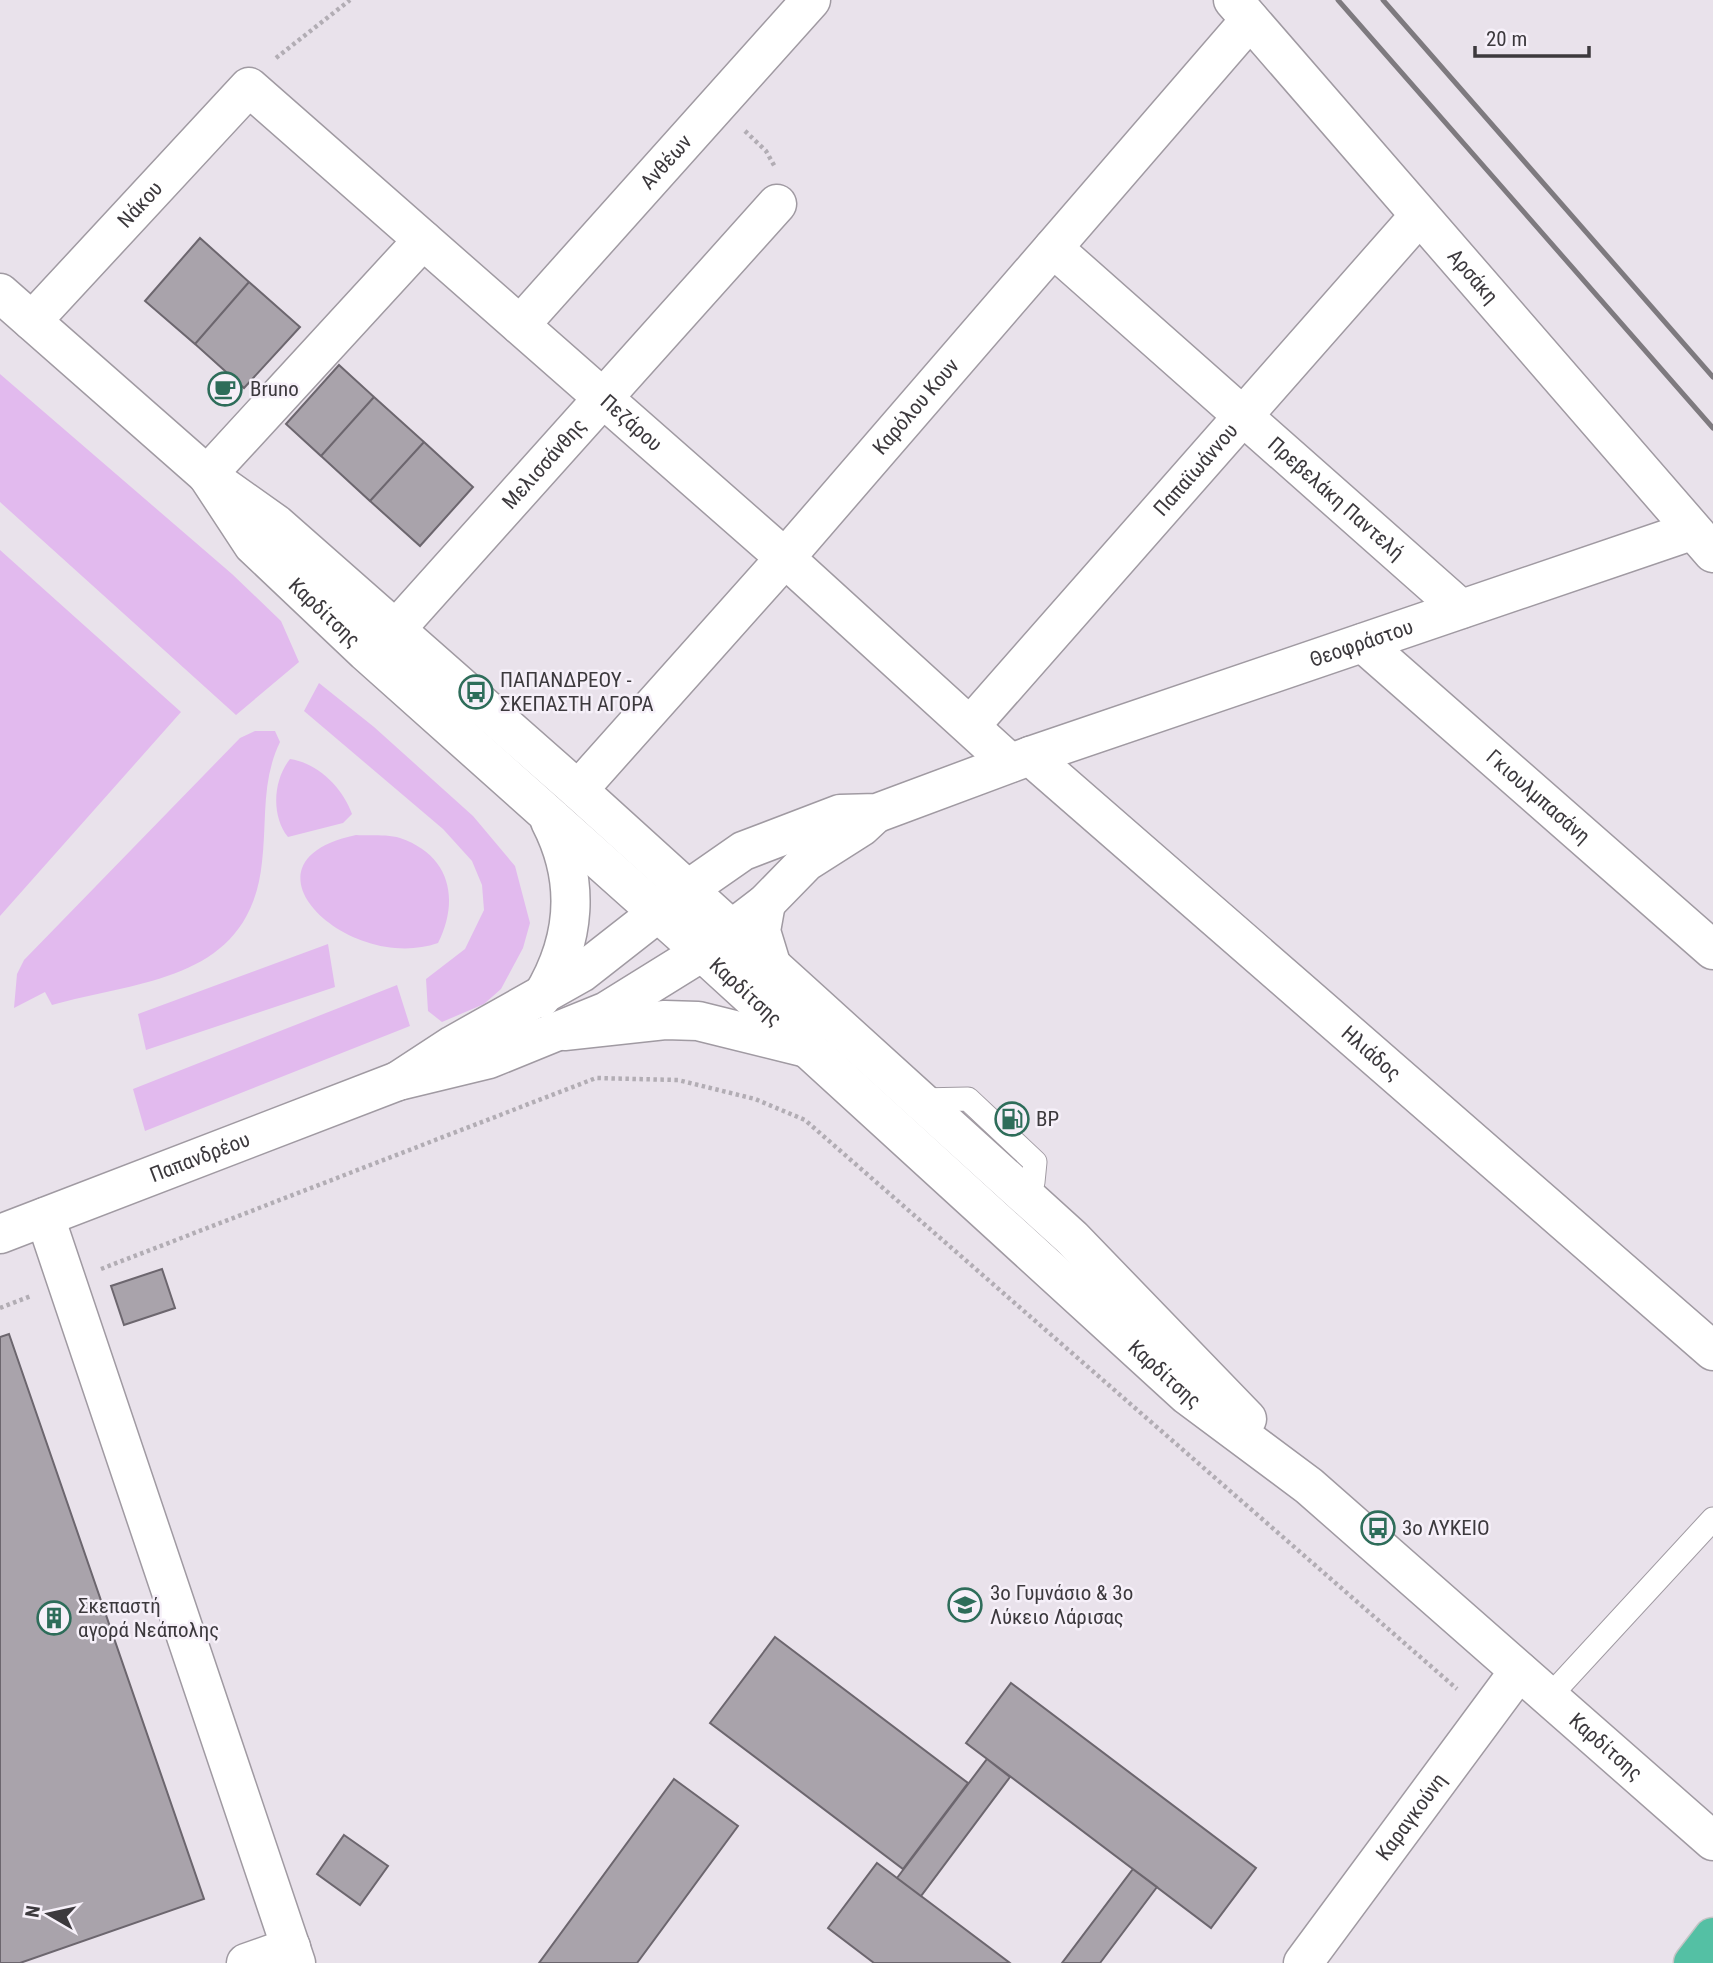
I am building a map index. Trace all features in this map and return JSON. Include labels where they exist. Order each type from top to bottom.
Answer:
[{"type":"street","name":"Ανθέων","points":[[520,325],[811,0]]},
{"type":"street","name":"Αρσάκη","points":[[1241,10],[1702,542]]},
{"type":"street","name":"Καρόλου Κουν","points":[[578,790],[785,558],[1053,248],[1241,10]]},
{"type":"street","name":"Πεζάρου","points":[[249,87],[971,725],[1020,760]]},
{"type":"street","name":"Νάκου","points":[[32,321],[249,87]]},
{"type":"street","name":"Μελισσάνθης","points":[[396,629],[777,204]]},
{"type":"street","name":"Παπαϊωάννου","points":[[971,725],[1419,216]]},
{"type":"street","points":[[207,475],[423,240]]},
{"type":"street","name":"Πρεβελάκη Παντελή","points":[[1053,248],[1461,609]]},
{"type":"street","name":"Καρδίτσης","points":[[0,293],[207,475],[276,524],[578,790],[687,890],[717,941],[807,1049],[1187,1395],[1309,1486],[1713,1841]]},
{"type":"street","name":"Καρδίτσης","points":[[207,475],[253,545],[658,914],[772,967],[1072,1238],[1206,1375],[1309,1486]]},
{"type":"street","name":"Θεοφράστου","points":[[877,813],[1020,760],[1461,609],[1702,542]]},
{"type":"street","name":"Γκιουλμπασάνη","points":[[1363,643],[1713,950]]},
{"type":"street","name":"Ηλιάδος","points":[[1020,760],[1713,1350]]},
{"type":"street","points":[[398,1082],[453,1045],[541,998],[581,973],[687,890],[743,851],[840,814],[877,813]]},
{"type":"street","points":[[398,1082],[461,1068],[564,1031],[629,999],[717,941],[766,903],[806,862],[851,834],[877,813]]},
{"type":"street","points":[[541,998],[561,963],[572,909],[567,864],[548,816]]},
{"type":"street","points":[[766,903],[761,931],[772,967]]},
{"type":"street","points":[[564,1031],[665,1020],[698,1021],[807,1049]]},
{"type":"street","name":"Παπανδρέου","points":[[0,1234],[398,1082]]},
{"type":"street","points":[[45,1217],[293,1955],[247,1963]]},
{"type":"street","name":"Καραγκούνη","points":[[1303,1963],[1519,1671]]},
{"type":"lane","points":[[919,1100],[968,1099],[1035,1162],[1034,1182]]},
{"type":"lane","points":[[1549,1697],[1713,1519]]},
{"type":"path","points":[[249,87],[290,46],[350,0]]},
{"type":"path","points":[[716,106],[766,151],[782,183],[777,204]]},
{"type":"path","points":[[0,1308],[596,1078],[678,1080],[755,1098],[805,1121],[1487,1715]]},
{"type":"shaded area","points":[[0,374],[232,574],[281,621],[299,662],[236,715],[0,502]]},
{"type":"shaded area","points":[[0,550],[181,712],[0,916]]},
{"type":"shaded area","points":[[319,683],[374,727],[473,816],[515,866],[530,923],[523,948],[501,989],[484,1004],[442,1022],[428,1011],[426,979],[465,949],[484,910],[482,885],[472,861],[443,829],[304,711]]},
{"type":"shaded area","points":[[255,731],[275,731],[280,742],[267,786],[262,862],[253,901],[237,931],[214,953],[186,969],[155,980],[52,1005],[45,992],[14,1008],[17,974],[24,960],[240,738]]},
{"type":"shaded area","points":[[290,759],[320,771],[336,786],[352,814],[343,823],[288,837],[279,819],[276,798],[280,777]]},
{"type":"shaded area","points":[[356,835],[400,838],[430,855],[440,867],[449,895],[445,927],[438,943],[404,948],[370,943],[339,930],[316,911],[302,889],[302,868],[319,849]]},
{"type":"shaded area","points":[[328,944],[335,987],[146,1050],[138,1014]]},
{"type":"shaded area","points":[[397,985],[410,1026],[145,1131],[133,1089]]},
{"type":"building","points":[[200,238],[249,282],[195,344],[145,301]]},
{"type":"building","points":[[249,282],[300,327],[244,388],[195,344]]},
{"type":"building","points":[[339,365],[374,397],[321,456],[286,424]]},
{"type":"building","points":[[374,397],[424,442],[370,501],[321,456]]},
{"type":"building","points":[[424,442],[473,487],[420,546],[370,501]]},
{"type":"building","points":[[162,1269],[175,1308],[124,1325],[111,1286]]},
{"type":"building","name":"Σκεπαστή αγορά Νεάπολης","points":[[9,1334],[204,1899],[20,1963],[0,1963],[0,1337]]},
{"type":"building","points":[[775,1637],[968,1783],[903,1869],[710,1723]]},
{"type":"building","points":[[1011,1683],[1256,1868],[1211,1928],[966,1743]]},
{"type":"building","points":[[987,1759],[1010,1777],[921,1896],[897,1878]]},
{"type":"building","points":[[674,1779],[738,1826],[637,1963],[539,1963]]},
{"type":"building","points":[[344,1835],[388,1866],[360,1905],[317,1874]]},
{"type":"building","points":[[877,1863],[1010,1963],[874,1963],[828,1928]]},
{"type":"building","points":[[1133,1869],[1157,1887],[1100,1963],[1062,1963]]},
{"type":"railway","points":[[1338,0],[1713,428]]},
{"type":"railway","points":[[1383,0],[1713,377]]},
{"type":"place","name":"Bruno","points":[[225,389]]},
{"type":"place","name":"ΠΑΠΑΝΔΡΕΟΥ - ΣΚΕΠΑΣΤΗ ΑΓΟΡΑ","points":[[476,692]]},
{"type":"place","name":"BP","points":[[1012,1119]]},
{"type":"place","name":"3ο ΛΥΚΕΙΟ","points":[[1378,1528]]},
{"type":"place","name":"3ο Γυμνάσιο & 3ο Λύκειο Λάρισας","points":[[965,1605]]},
{"type":"place","name":"Σκεπαστή αγορά Νεάπολης","points":[[54,1618]]}]
